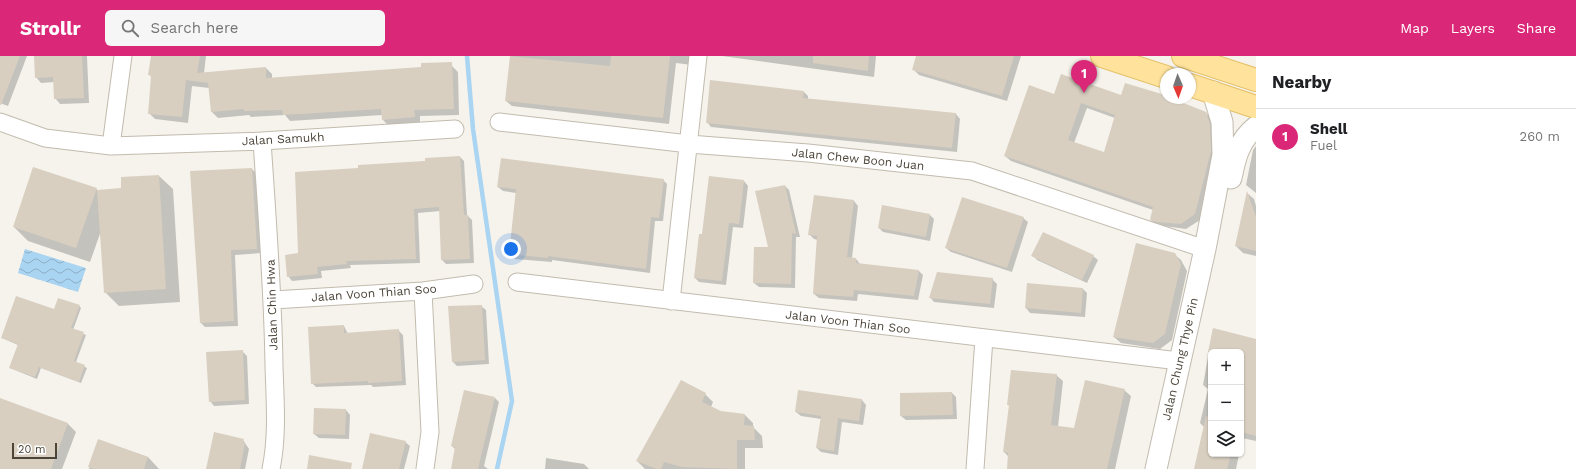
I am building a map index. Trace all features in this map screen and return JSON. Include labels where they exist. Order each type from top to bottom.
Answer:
[{"type":"main road","points":[[1102,56],[1160,75]]},
{"type":"main road","points":[[1183,56],[1256,80]]},
{"type":"main road","points":[[1196,87],[1256,107]]},
{"type":"street","points":[[112,146],[123,56]]},
{"type":"street","points":[[671,301],[698,56]]},
{"type":"street","name":"Jalan Chung Thye Pin","points":[[1156,469],[1178,361],[1205,249],[1223,155],[1222,122],[1213,92]]},
{"type":"street","name":"Jalan Samukh","points":[[0,122],[45,138],[112,146],[262,141],[455,129]]},
{"type":"street","name":"Jalan Chew Boon Juan","points":[[499,122],[688,144],[808,154],[972,171],[1205,249]]},
{"type":"street","name":"Jalan Chung Thye Pin","points":[[1205,249],[1222,220],[1235,157],[1240,144],[1247,134],[1256,127]]},
{"type":"street","name":"Jalan Chin Hwa","points":[[262,141],[273,300],[275,418],[274,456],[271,469]]},
{"type":"street","name":"Jalan Voon Thian Soo","points":[[517,282],[1178,361]]},
{"type":"street","name":"Jalan Voon Thian Soo","points":[[273,300],[423,292],[474,284]]},
{"type":"street","points":[[423,292],[430,432],[425,469]]},
{"type":"street","points":[[975,469],[984,338]]},
{"type":"water","points":[[25,249],[86,268],[78,292],[18,273]]},
{"type":"building","points":[[0,56],[20,56],[1,105],[0,105]]},
{"type":"building","points":[[34,56],[82,56],[84,98],[54,99],[53,77],[35,78]]},
{"type":"building","points":[[151,56],[200,56],[197,73],[266,67],[266,78],[421,67],[421,63],[452,62],[454,109],[414,110],[415,117],[382,120],[381,109],[283,115],[282,110],[244,111],[244,109],[211,112],[208,83],[186,80],[182,117],[148,114],[151,76],[148,75]]},
{"type":"building","points":[[510,56],[610,66],[611,56],[670,56],[663,118],[505,101]]},
{"type":"building","points":[[813,56],[869,56],[868,71],[813,63]]},
{"type":"building","points":[[916,56],[1014,56],[1002,96],[912,70]]},
{"type":"building","points":[[1061,74],[1121,95],[1125,83],[1160,94],[1160,104],[1186,104],[1206,112],[1210,124],[1211,151],[1195,214],[1181,224],[1156,222],[1150,220],[1153,207],[1004,156],[1029,85],[1054,94]],"holes":[[[1081,103],[1115,115],[1104,152],[1068,140]]]},
{"type":"building","points":[[710,80],[804,91],[803,98],[956,113],[952,148],[706,123]]},
{"type":"building","points":[[460,156],[464,215],[468,215],[470,259],[441,260],[439,207],[414,209],[416,259],[346,261],[347,264],[317,267],[318,274],[287,277],[285,255],[298,253],[295,172],[358,168],[358,165],[425,161],[425,158]]},
{"type":"building","points":[[501,158],[664,179],[659,218],[651,217],[646,269],[548,256],[548,258],[509,254],[516,189],[497,187]]},
{"type":"building","points":[[33,167],[97,188],[76,248],[13,227]]},
{"type":"building","points":[[252,168],[257,249],[231,250],[234,321],[200,323],[190,171]]},
{"type":"building","points":[[159,175],[166,289],[104,293],[97,190],[121,188],[121,177]]},
{"type":"building","points":[[709,176],[744,180],[739,224],[729,223],[722,281],[694,278],[699,234],[702,234]]},
{"type":"building","points":[[785,185],[796,234],[792,233],[791,284],[753,283],[754,247],[768,247],[755,191]]},
{"type":"building","points":[[1247,191],[1256,217],[1256,251],[1235,246]]},
{"type":"building","points":[[814,195],[854,200],[847,257],[856,258],[856,263],[919,270],[914,296],[854,290],[853,297],[813,294],[817,236],[808,235]]},
{"type":"building","points":[[962,197],[1024,217],[1007,268],[945,248]]},
{"type":"building","points":[[882,205],[930,214],[926,237],[878,228]]},
{"type":"building","points":[[1043,232],[1094,255],[1082,280],[1031,256]]},
{"type":"building","points":[[1136,243],[1175,253],[1181,264],[1165,334],[1153,343],[1113,337]]},
{"type":"building","points":[[937,272],[993,278],[990,304],[929,298]]},
{"type":"building","points":[[1027,283],[1083,288],[1081,313],[1025,308]]},
{"type":"building","points":[[16,296],[54,309],[58,298],[80,305],[71,328],[84,332],[74,361],[85,365],[79,382],[39,367],[35,377],[9,368],[18,344],[1,338]]},
{"type":"building","points":[[482,305],[485,360],[452,362],[448,306]]},
{"type":"building","points":[[344,325],[344,333],[399,329],[402,381],[311,384],[308,327]]},
{"type":"building","points":[[1213,328],[1256,339],[1256,436],[1244,433],[1244,349],[1209,349]]},
{"type":"building","points":[[243,350],[245,400],[209,402],[206,352]]},
{"type":"building","points":[[1011,370],[1057,374],[1051,425],[1074,428],[1085,380],[1125,389],[1107,469],[1007,469],[1008,453],[1003,452],[1009,405],[1007,405]]},
{"type":"building","points":[[681,380],[706,393],[702,402],[721,411],[745,414],[744,425],[754,426],[755,440],[737,440],[737,469],[682,467],[664,462],[661,469],[657,469],[636,461]]},
{"type":"building","points":[[464,390],[495,397],[478,469],[451,469],[455,447],[451,446]]},
{"type":"building","points":[[798,390],[862,399],[859,421],[838,418],[834,451],[816,448],[821,416],[795,412]]},
{"type":"building","points":[[952,392],[953,415],[900,416],[900,393]]},
{"type":"building","points":[[0,398],[68,423],[51,469],[0,469]]},
{"type":"building","points":[[314,408],[346,409],[345,435],[313,434]]},
{"type":"building","points":[[1206,416],[1208,416],[1208,457],[1230,457],[1227,469],[1194,469]]},
{"type":"building","points":[[214,432],[244,439],[243,443],[245,443],[240,469],[206,469]]},
{"type":"building","points":[[370,433],[406,441],[399,469],[362,469]]},
{"type":"building","points":[[98,439],[148,457],[144,469],[95,469],[88,467]]},
{"type":"building","points":[[309,455],[352,463],[351,469],[307,469]]},
{"type":"waterway","points":[[467,56],[473,129],[512,401],[497,469]]},
{"type":"place","name":"Shell","points":[[1084,93]]}]
